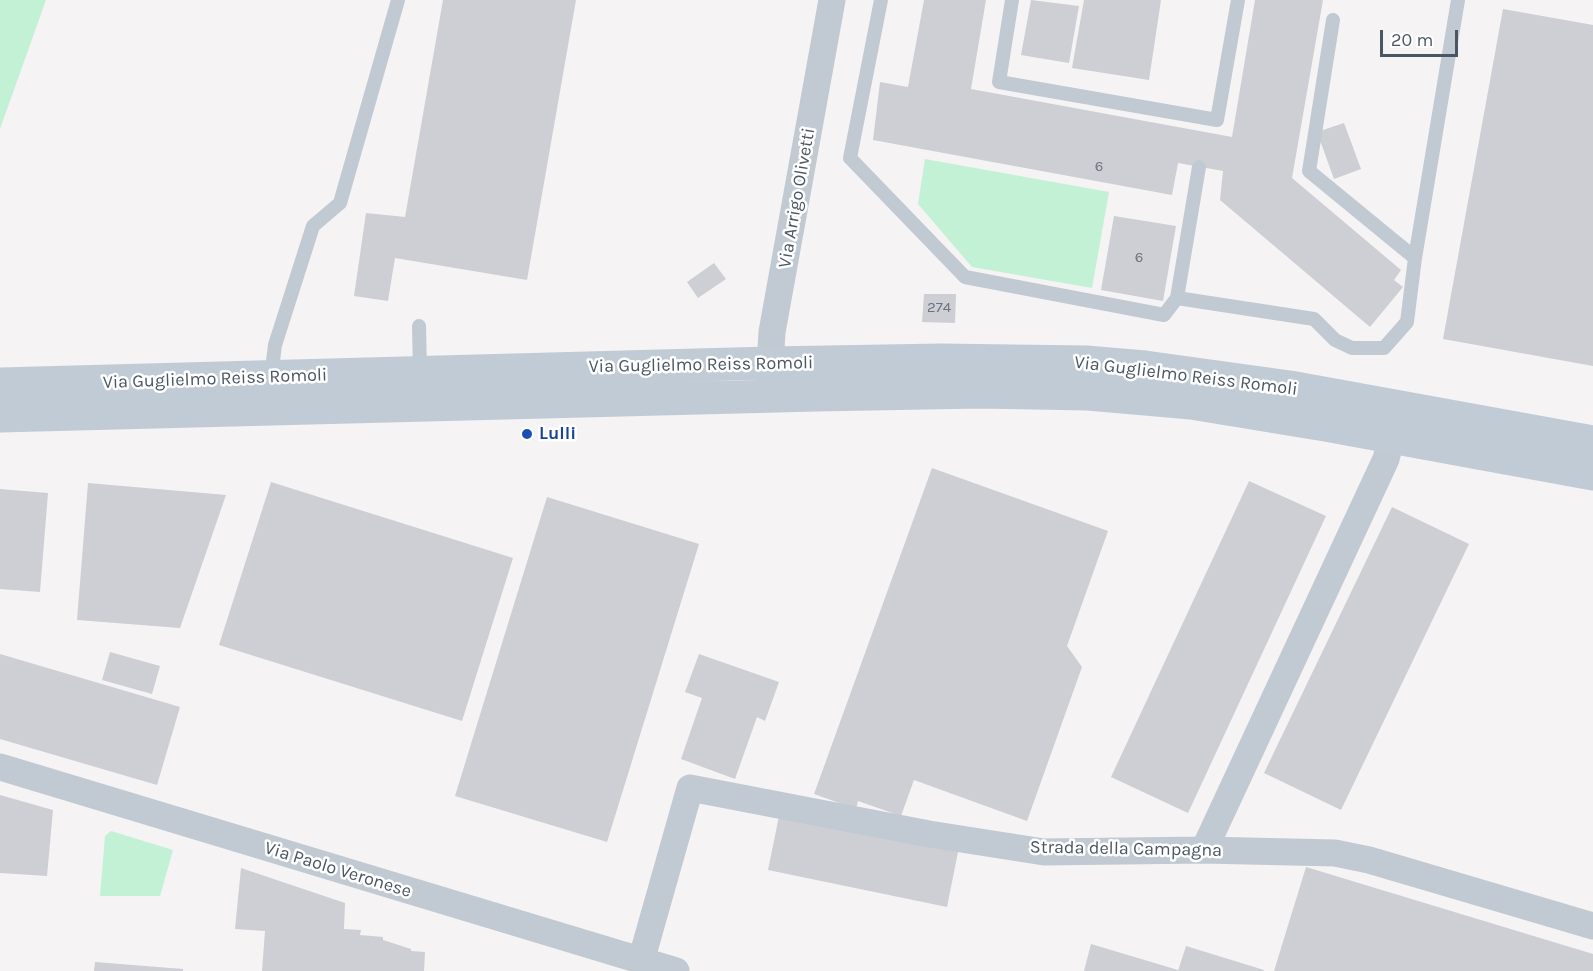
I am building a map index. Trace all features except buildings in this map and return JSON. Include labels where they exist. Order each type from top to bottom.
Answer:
[{"type":"main road","name":"Via Guglielmo Reiss Romoli","points":[[420,389],[770,363],[941,360],[1086,362],[1145,367],[1279,385],[1396,422],[1593,474]]},
{"type":"main road","name":"Via Guglielmo Reiss Romoli","points":[[0,384],[269,393]]},
{"type":"main road","name":"Via Guglielmo Reiss Romoli","points":[[0,416],[269,393],[420,389],[768,396],[980,392],[1088,394],[1593,442]]},
{"type":"street","name":"Via Arrigo Olivetti","points":[[768,396],[774,325],[832,0]]},
{"type":"street","points":[[1204,850],[1386,459],[1396,422]]},
{"type":"street","name":"Via Paolo Veronese","points":[[0,767],[676,971]]},
{"type":"street","name":"Strada della Campagna","points":[[641,961],[690,788],[929,834],[1044,852],[1204,850],[1335,853],[1369,860],[1593,926]]},
{"type":"lane","points":[[269,393],[276,345],[314,226],[340,203],[398,0]]},
{"type":"lane","points":[[881,0],[850,158],[965,278],[1164,315],[1177,298],[1199,167]]},
{"type":"lane","points":[[1012,0],[999,82],[1216,120],[1238,0]]},
{"type":"lane","points":[[1177,298],[1314,319],[1335,340],[1352,348],[1384,348],[1407,322],[1415,258],[1458,0]]},
{"type":"lane","points":[[1333,20],[1309,171],[1415,258]]},
{"type":"lane","points":[[419,326],[420,389]]},
{"type":"green space","points":[[0,0],[46,0],[0,129]]},
{"type":"green space","points":[[925,159],[1109,192],[1092,288],[972,267],[918,204]]},
{"type":"green space","points":[[111,831],[173,850],[160,896],[100,896],[105,836]]},
{"type":"place","name":"Lulli","points":[[527,434]]}]
